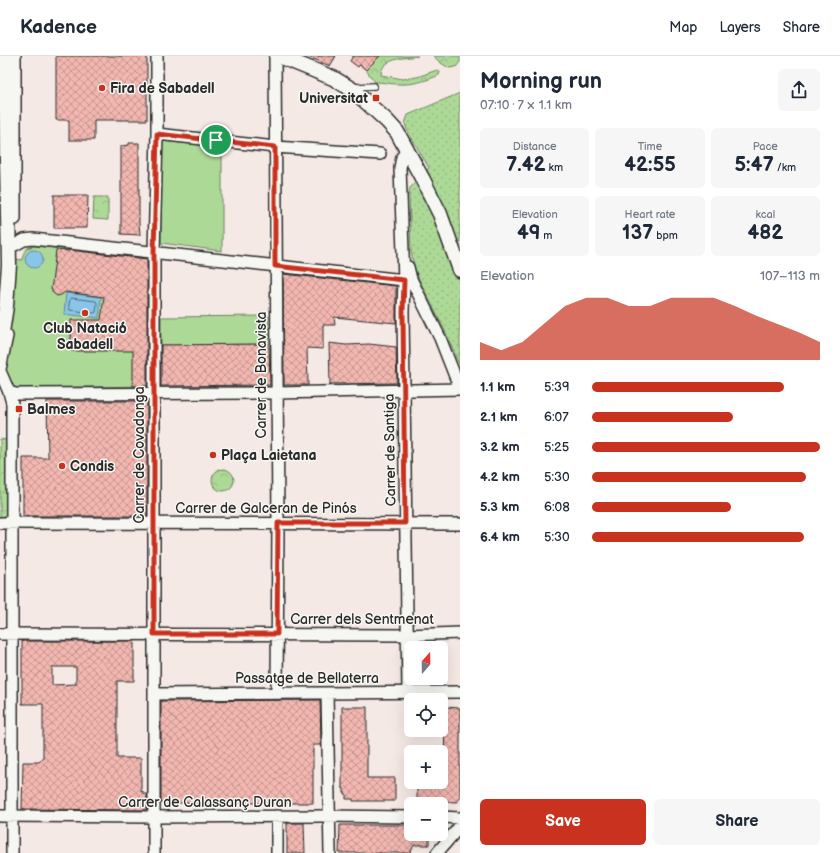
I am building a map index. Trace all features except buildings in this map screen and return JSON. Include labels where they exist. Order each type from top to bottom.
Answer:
[{"type":"street","points":[[5,56],[13,241]]},
{"type":"street","points":[[0,346],[6,306],[6,284],[13,241],[15,56]]},
{"type":"street","name":"Carrer de Covadonga","points":[[154,853],[154,252],[157,56]]},
{"type":"street","name":"Carrer de Bonavista","points":[[275,56],[275,266],[278,523],[277,693]]},
{"type":"street","points":[[279,56],[333,78],[353,90],[397,132],[440,214],[460,270]]},
{"type":"street","points":[[157,134],[275,147],[380,154]]},
{"type":"street","name":"Carrer de Santiga","points":[[408,151],[402,157],[400,168],[404,280],[405,523],[408,693]]},
{"type":"street","points":[[0,198],[2,261],[6,284],[9,324],[0,370],[12,403],[12,853]]},
{"type":"street","points":[[9,392],[15,394],[276,393],[460,389],[444,348],[411,278],[402,232]]},
{"type":"street","points":[[13,241],[33,239],[404,280]]},
{"type":"street","points":[[0,298],[6,284]]},
{"type":"street","points":[[404,302],[414,300],[423,304]]},
{"type":"street","name":"Carrer de Galceran de Pinós","points":[[0,522],[460,524]]},
{"type":"street","name":"Carrer dels Sentmenat","points":[[0,634],[460,633]]},
{"type":"street","name":"Passatge de Bellaterra","points":[[408,693],[460,692]]},
{"type":"street","points":[[327,693],[330,853]]},
{"type":"street","name":"Passatge de Bellaterra","points":[[154,694],[404,693]]},
{"type":"street","name":"Carrer de Calassanç Duran","points":[[0,816],[404,817]]},
{"type":"street","points":[[277,816],[277,853]]},
{"type":"street","points":[[448,818],[460,818]]},
{"type":"street","points":[[437,853],[460,826]]},
{"type":"lane","points":[[353,90],[356,87],[374,86]]},
{"type":"green space","points":[[379,56],[418,56],[401,58],[389,62],[382,69],[381,75],[403,79],[417,77],[437,70],[440,72],[439,75],[414,83],[395,84],[375,82],[366,70]]},
{"type":"green space","points":[[433,56],[460,56],[460,62],[456,67],[449,68]]},
{"type":"green space","points":[[460,93],[460,366],[445,331],[416,273],[413,262],[411,251],[409,193],[410,188],[429,168],[407,130],[405,123],[408,115]]},
{"type":"green space","points":[[161,141],[222,147],[222,251],[161,243]]},
{"type":"green space","points":[[94,197],[108,197],[108,220],[93,219]]},
{"type":"green space","name":"Club Natació Sabadell","points":[[36,246],[147,258],[147,386],[8,387],[0,369],[16,259],[22,260],[23,254],[26,250],[30,247]]},
{"type":"green space","name":"Club Natació Sabadell","points":[[269,316],[269,344],[161,345],[161,317]]},
{"type":"green space","points":[[0,439],[8,440],[10,512],[2,518],[0,518]]},
{"type":"green space","points":[[223,469],[231,472],[234,480],[231,488],[223,491],[215,488],[212,480],[215,472]]},
{"type":"water","points":[[34,250],[40,253],[43,259],[40,265],[34,268],[28,265],[25,259],[28,253]]},
{"type":"water","points":[[66,293],[101,297],[99,318],[64,314]]},
{"type":"place","name":"Fira de Sabadell","points":[[102,88]]},
{"type":"place","name":"Universitat","points":[[376,98]]},
{"type":"place","name":"Club Natació Sabadell","points":[[85,313]]},
{"type":"place","name":"Balmes","points":[[19,409]]},
{"type":"place","name":"Plaça Laietana","points":[[213,455]]},
{"type":"place","name":"Condis","points":[[62,466]]},
{"type":"route","points":[[157,134],[216,140],[275,147],[275,266],[404,280],[405,523],[278,523],[277,634],[154,634],[154,252],[157,134]]}]
